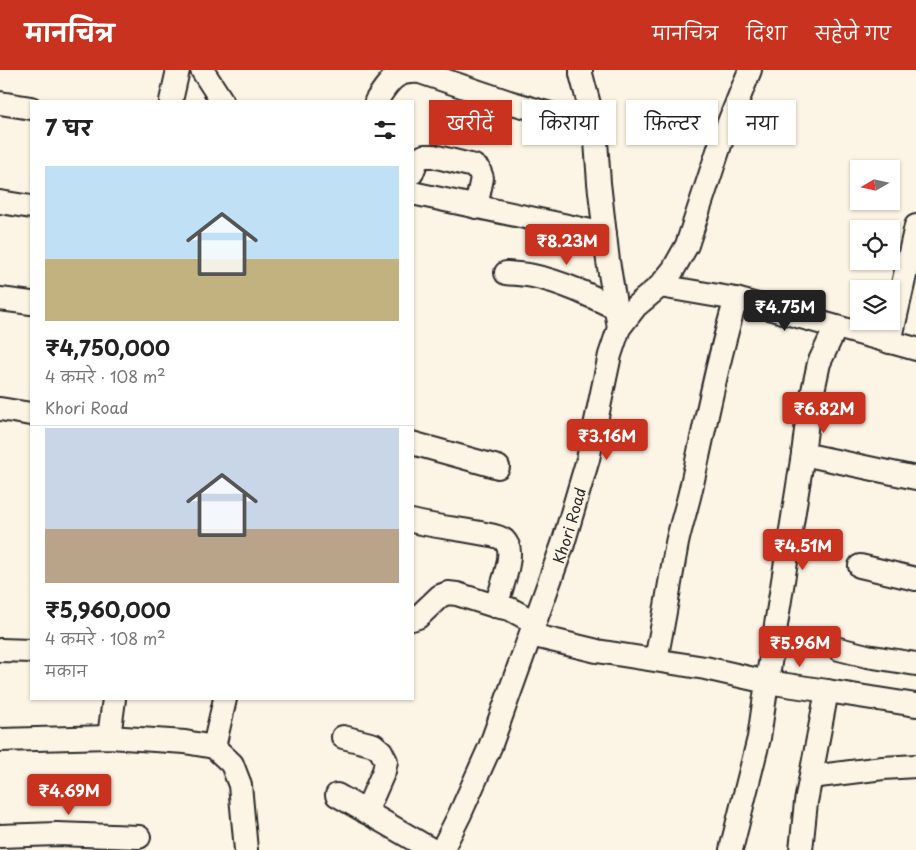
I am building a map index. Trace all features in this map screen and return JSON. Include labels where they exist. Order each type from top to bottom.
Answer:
[{"type":"street","points":[[172,100],[178,70]]},
{"type":"street","points":[[202,70],[221,100]]},
{"type":"street","points":[[377,100],[392,79],[400,72],[410,70],[522,106]]},
{"type":"street","points":[[581,70],[588,100]]},
{"type":"street","name":"Khori Road","points":[[442,850],[490,747],[564,544],[588,459],[618,318],[660,286],[674,270],[687,244],[721,142],[750,70]]},
{"type":"street","points":[[0,103],[30,108]]},
{"type":"street","points":[[596,145],[608,261],[618,318]]},
{"type":"street","points":[[414,168],[417,160],[424,156],[433,156],[474,166],[480,170],[482,178],[476,207]]},
{"type":"street","points":[[414,194],[605,234]]},
{"type":"street","points":[[0,202],[30,207]]},
{"type":"street","points":[[890,342],[915,238]]},
{"type":"street","points":[[506,273],[531,275],[583,292],[618,318]]},
{"type":"street","points":[[660,286],[736,299],[916,349]]},
{"type":"street","points":[[0,299],[30,303]]},
{"type":"street","points":[[656,660],[678,542],[692,487],[714,379],[736,299]]},
{"type":"street","points":[[731,850],[759,738],[808,414],[819,363],[836,327]]},
{"type":"street","points":[[0,409],[30,414]]},
{"type":"street","points":[[414,444],[498,466]]},
{"type":"street","points":[[803,454],[916,478]]},
{"type":"street","points":[[414,521],[497,536],[504,540],[508,547],[509,560],[500,595],[495,606]]},
{"type":"street","points":[[860,566],[916,579]]},
{"type":"street","points":[[414,618],[418,617],[440,596],[448,593],[458,594],[510,609],[532,628],[597,651],[705,668],[767,682],[916,705]]},
{"type":"street","points":[[839,649],[867,656],[916,664]]},
{"type":"street","points":[[0,650],[30,652]]},
{"type":"street","points":[[801,850],[806,802],[827,691]]},
{"type":"street","points":[[109,737],[114,700]]},
{"type":"street","points":[[214,748],[225,700]]},
{"type":"street","points":[[0,740],[109,737],[184,742],[214,748],[232,764],[240,784],[246,850]]},
{"type":"street","points":[[343,737],[374,745],[381,751],[386,761],[384,771],[366,812]]},
{"type":"street","points":[[811,777],[916,766]]},
{"type":"street","points":[[337,795],[432,850]]},
{"type":"street","points":[[0,836],[57,834],[139,837]]}]
